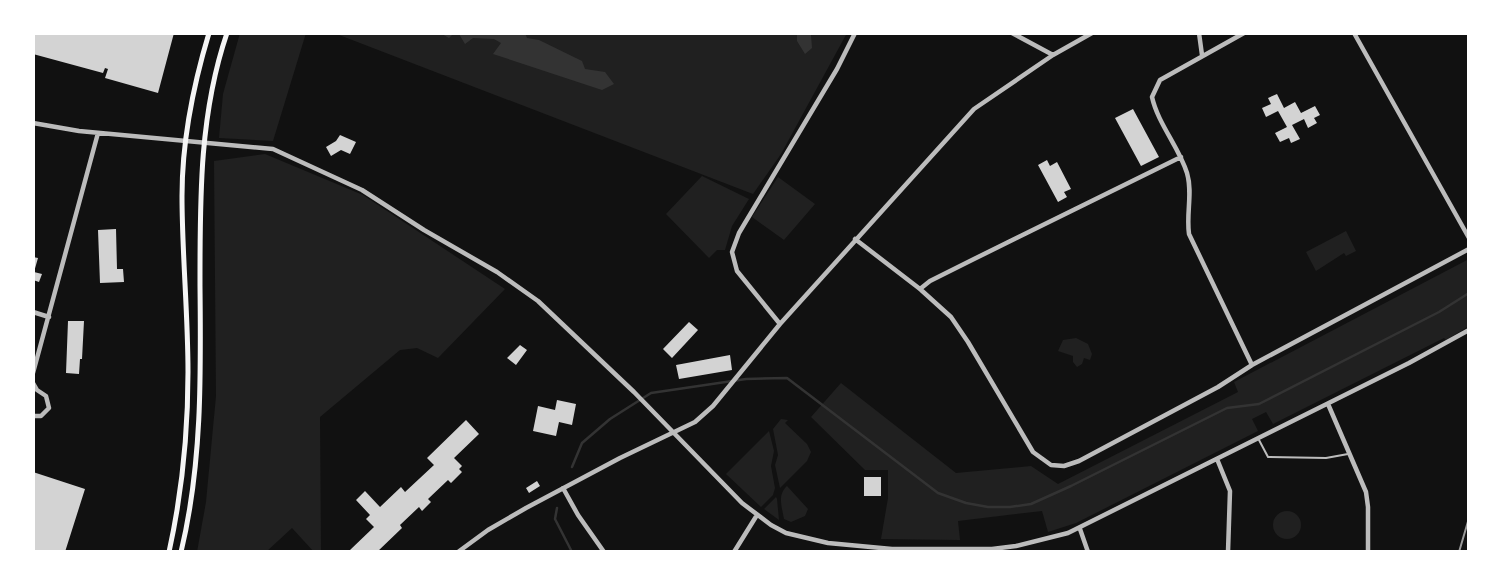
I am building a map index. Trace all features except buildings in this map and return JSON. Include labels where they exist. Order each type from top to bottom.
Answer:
[{"type":"main road","points":[[169,552],[181,481],[188,384],[182,194],[185,141],[197,74],[209,33]]},
{"type":"main road","points":[[181,552],[194,479],[198,425],[203,143],[214,74],[228,33]]},
{"type":"street","points":[[780,324],[737,271],[732,252],[739,233],[837,69],[855,33]]},
{"type":"street","points":[[1012,33],[1053,55]]},
{"type":"street","points":[[458,552],[488,530],[563,488],[620,457],[695,422],[713,407],[780,324],[974,109],[1053,55],[1092,33]]},
{"type":"street","points":[[1199,33],[1202,55]]},
{"type":"street","points":[[1244,33],[1160,80],[1152,97],[1181,157],[1189,181],[1189,234],[1252,365]]},
{"type":"street","points":[[1354,33],[1469,238]]},
{"type":"street","points":[[33,123],[58,129],[272,149],[362,190],[497,272],[538,301],[646,403],[716,479],[757,515],[786,533],[823,542],[881,550],[992,549],[1041,541],[1080,529],[1469,332]]},
{"type":"street","points":[[33,373],[98,133]]},
{"type":"street","points":[[920,289],[930,281],[1181,157]]},
{"type":"street","points":[[855,239],[920,289],[945,312],[958,327],[1033,452],[1051,465],[1064,466],[1077,462],[1218,387],[1252,365],[1469,249]]},
{"type":"street","points":[[33,312],[49,317]]},
{"type":"street","points":[[33,383],[37,390],[46,396],[49,408],[41,416],[33,416]]},
{"type":"street","points":[[1328,404],[1366,492],[1368,552]]},
{"type":"street","points":[[1217,459],[1230,491],[1228,552]]},
{"type":"street","points":[[563,488],[604,552]]},
{"type":"street","points":[[734,552],[757,515]]},
{"type":"street","points":[[1080,529],[1088,552]]},
{"type":"lane","points":[[1258,439],[1268,457],[1326,458],[1350,453]]},
{"type":"shaded area","points":[[240,33],[306,33],[273,141],[219,138],[223,94]]},
{"type":"shaded area","points":[[334,33],[847,33],[781,154],[753,194]]},
{"type":"shaded area","points":[[525,33],[527,38],[539,40],[582,61],[585,69],[605,72],[614,84],[602,90],[493,54],[501,43],[494,39],[473,38],[465,44],[459,34],[449,38],[442,34]]},
{"type":"shaded area","points":[[797,33],[814,33],[811,35],[812,48],[805,54],[797,41]]},
{"type":"shaded area","points":[[265,154],[363,195],[505,289],[438,358],[417,348],[400,350],[320,417],[321,552],[314,552],[292,528],[266,552],[197,552],[206,502],[216,396],[214,161]]},
{"type":"shaded area","points":[[702,176],[749,199],[732,226],[725,250],[717,250],[709,258],[666,214]]},
{"type":"shaded area","points":[[778,177],[815,204],[784,240],[752,217]]},
{"type":"shaded area","points":[[1346,231],[1356,251],[1346,256],[1344,253],[1316,271],[1306,252]]},
{"type":"shaded area","points":[[1469,259],[1469,326],[1446,340],[1444,338],[1273,424],[1266,412],[1252,419],[1258,431],[1076,523],[1048,532],[1042,511],[958,521],[960,540],[881,539],[888,498],[888,470],[865,470],[811,417],[841,383],[956,473],[1031,466],[1058,484],[1238,392],[1234,382]]},
{"type":"shaded area","points":[[1076,338],[1088,344],[1092,354],[1090,360],[1084,358],[1082,364],[1077,367],[1073,356],[1058,351],[1063,340]]},
{"type":"shaded area","points":[[781,419],[788,420],[785,423],[807,444],[811,452],[807,461],[780,488],[775,465],[778,455],[773,429]]},
{"type":"shaded area","points":[[769,431],[774,451],[771,466],[775,488],[773,495],[761,507],[726,474]]},
{"type":"shaded area","points":[[787,486],[808,509],[805,516],[791,522],[784,519],[781,506],[782,493]]},
{"type":"shaded area","points":[[776,497],[777,499],[779,520],[764,509]]},
{"type":"shaded area","points":[[1287,511],[1297,515],[1301,525],[1297,535],[1287,539],[1277,535],[1273,525],[1277,515]]},
{"type":"waterway","points":[[572,467],[582,443],[610,419],[651,393],[746,379],[787,378],[938,493],[988,507],[1031,504],[1227,408],[1259,404],[1439,312],[1469,293]]},
{"type":"waterway","points":[[557,508],[555,519],[572,552]]},
{"type":"tram line","points":[[1459,552],[1469,518]]}]
